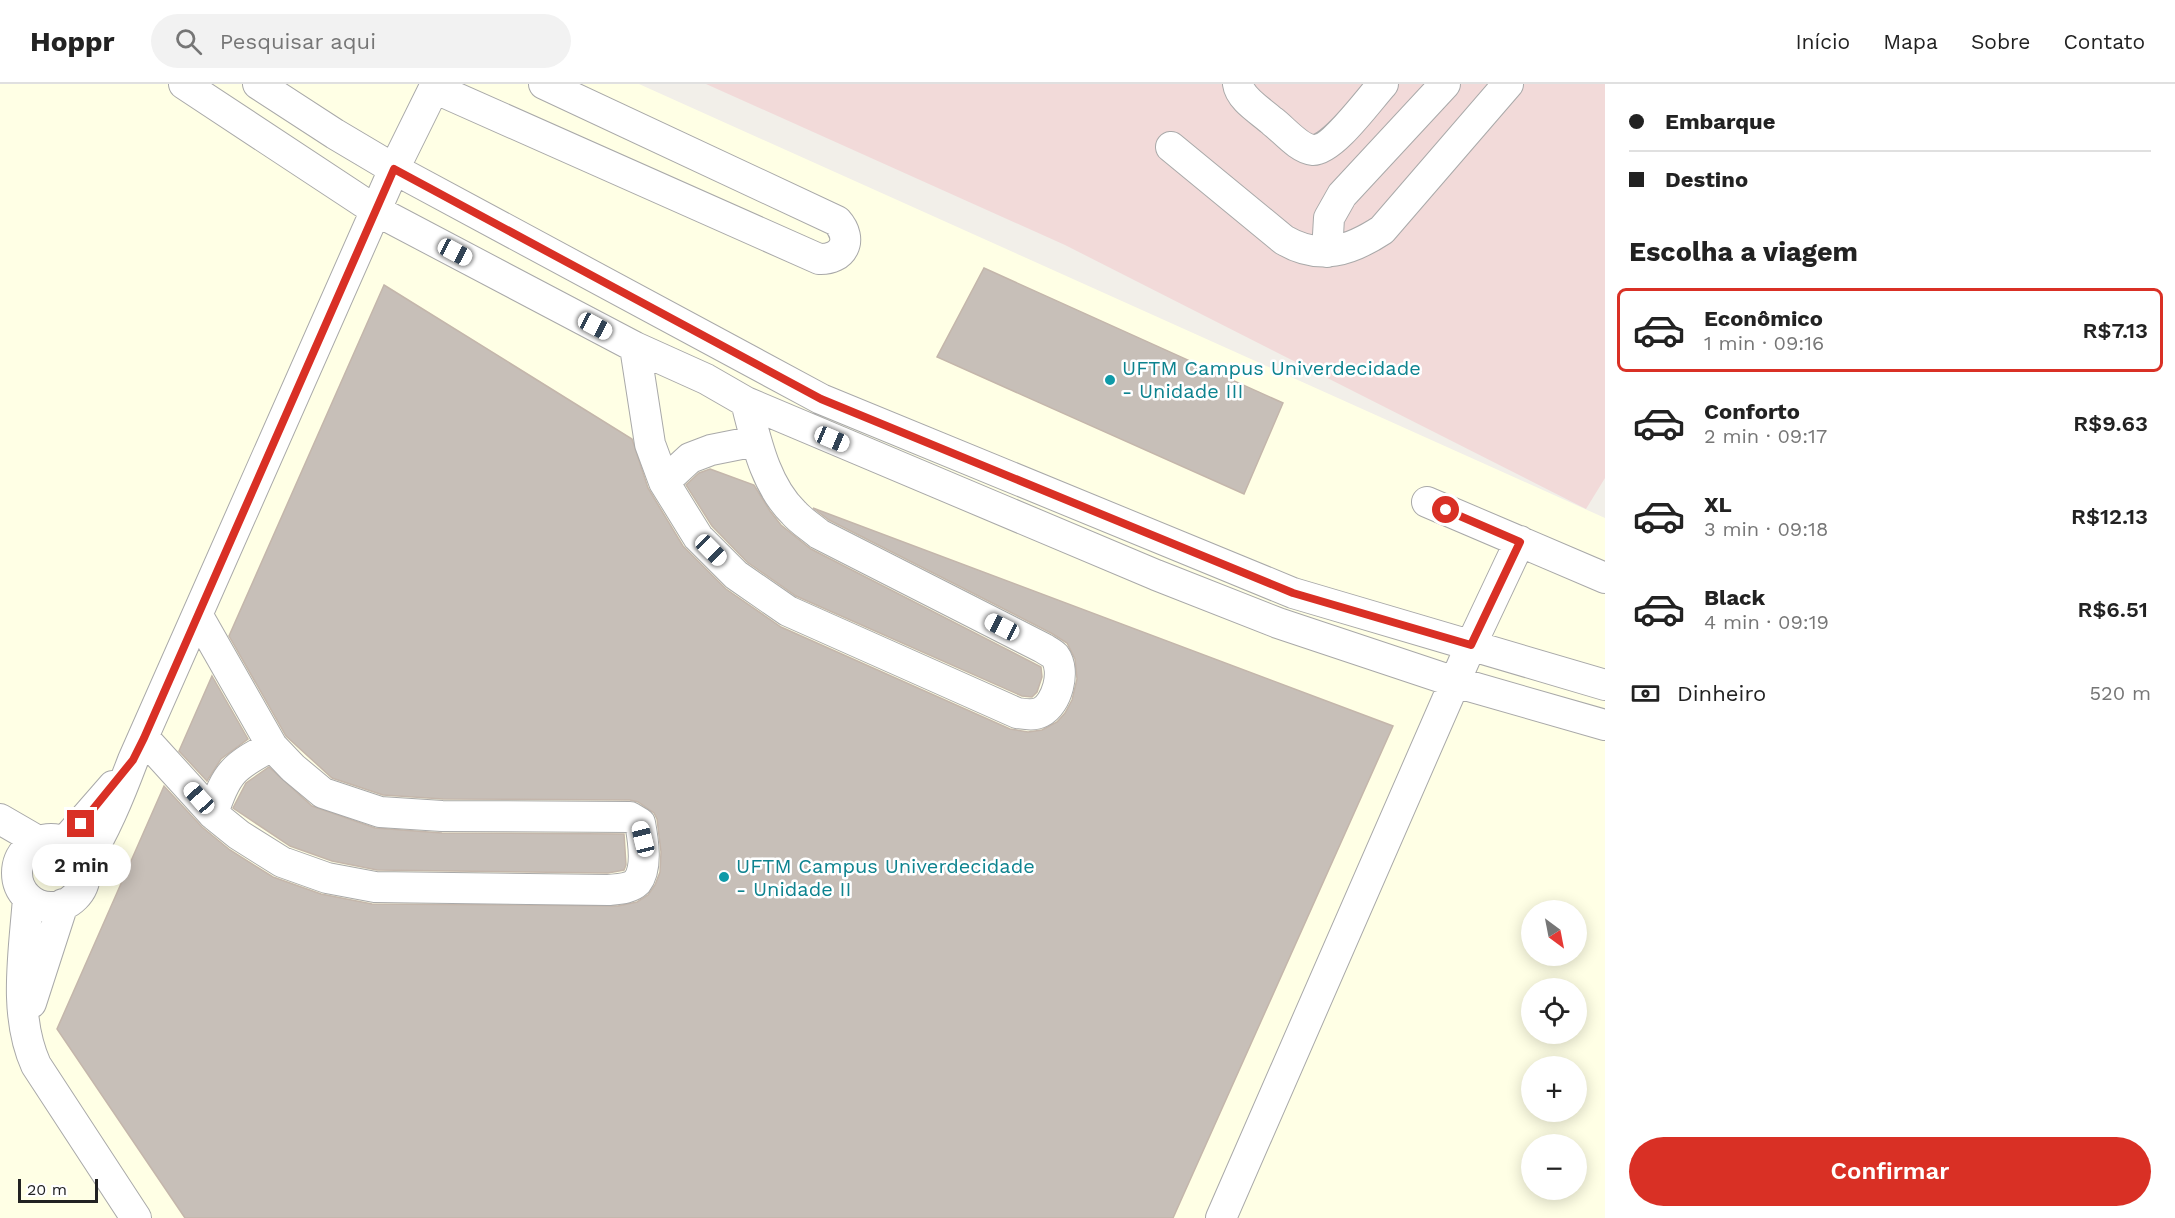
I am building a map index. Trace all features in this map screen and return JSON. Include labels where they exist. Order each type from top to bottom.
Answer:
[{"type":"lane","points":[[184,84],[375,210],[634,346],[706,379],[746,402],[1156,575],[1278,623],[1455,682],[1605,724]]},
{"type":"lane","points":[[258,84],[394,169],[821,399],[1293,593],[1605,685]]},
{"type":"lane","points":[[84,865],[105,828],[375,210],[435,86],[819,259],[831,259],[841,252],[846,239],[843,228],[837,221],[544,84]]},
{"type":"lane","points":[[1238,84],[1245,97],[1253,104],[1305,147],[1314,150],[1329,144],[1383,84]]},
{"type":"lane","points":[[1327,252],[1329,218],[1342,195],[1445,84]]},
{"type":"lane","points":[[1171,147],[1284,240],[1297,248],[1327,252],[1359,245],[1382,230],[1493,89]]},
{"type":"lane","points":[[634,346],[650,444],[664,482],[699,537],[736,575],[788,610],[1017,713],[1028,715],[1041,712],[1051,703],[1060,677],[1054,656],[1043,648],[819,534],[793,513],[774,488],[756,441],[746,402]]},
{"type":"lane","points":[[706,379],[722,346]]},
{"type":"lane","points":[[664,482],[690,458],[711,450],[756,441]]},
{"type":"lane","points":[[1427,502],[1605,578]]},
{"type":"lane","points":[[1221,1218],[1471,645],[1520,542]]},
{"type":"lane","points":[[138,749],[239,835],[282,862],[327,878],[375,887],[609,890],[625,888],[636,882],[642,870],[643,839],[640,824],[630,817],[442,816],[380,812],[323,793],[293,768],[272,746],[198,616]]},
{"type":"lane","points":[[213,814],[222,785],[231,771],[272,746]]},
{"type":"lane","points":[[136,1218],[36,1065],[28,1047],[23,1026],[23,887],[19,861],[26,849],[51,841],[96,807],[138,749]]},
{"type":"lane","points":[[0,819],[77,851],[84,865],[85,877],[81,888],[73,898],[63,904],[51,907],[40,905],[23,887],[0,851]]},
{"type":"lane","points":[[23,1026],[63,904]]},
{"type":"shaded area","points":[[0,84],[639,84],[1605,518],[1605,1218],[0,1218]]},
{"type":"shaded area","points":[[706,84],[1605,84],[1605,478],[1586,509],[1065,245]]},
{"type":"building","name":"UFTM Campus Univerdecidade - Unidade III","points":[[984,268],[1283,403],[1244,494],[937,357]]},
{"type":"building","name":"UFTM Campus Univerdecidade - Unidade II","points":[[384,285],[632,439],[648,488],[683,546],[726,589],[781,627],[1010,729],[1028,732],[1042,730],[1057,722],[1065,713],[1072,700],[1077,679],[1075,659],[1067,643],[829,520],[813,508],[1393,726],[1173,1218],[185,1218],[57,1029],[164,786],[202,827],[230,850],[273,877],[321,894],[372,904],[618,906],[637,902],[648,895],[660,872],[661,852],[657,819],[654,813],[638,802],[630,800],[443,799],[383,795],[332,778],[286,736],[229,636]]},
{"type":"building","points":[[710,469],[754,485],[781,525],[811,549],[1041,667],[1042,677],[1037,692],[1032,697],[1022,696],[796,596],[747,562],[712,526],[686,485],[699,473]]},
{"type":"building","points":[[212,676],[248,739],[221,759],[207,781],[179,751]]},
{"type":"building","points":[[269,767],[312,806],[375,828],[442,833],[624,834],[626,865],[624,870],[608,873],[377,870],[332,861],[290,846],[233,808],[246,783]]},
{"type":"place","name":"UFTM Campus Univerdecidade - Unidade III","points":[[1110,380]]},
{"type":"place","name":"UFTM Campus Univerdecidade - Unidade II","points":[[724,877]]},
{"type":"route","points":[[81,824],[133,760],[144,738],[394,169],[821,399],[1293,593],[1471,645],[1520,542],[1446,510]]}]
